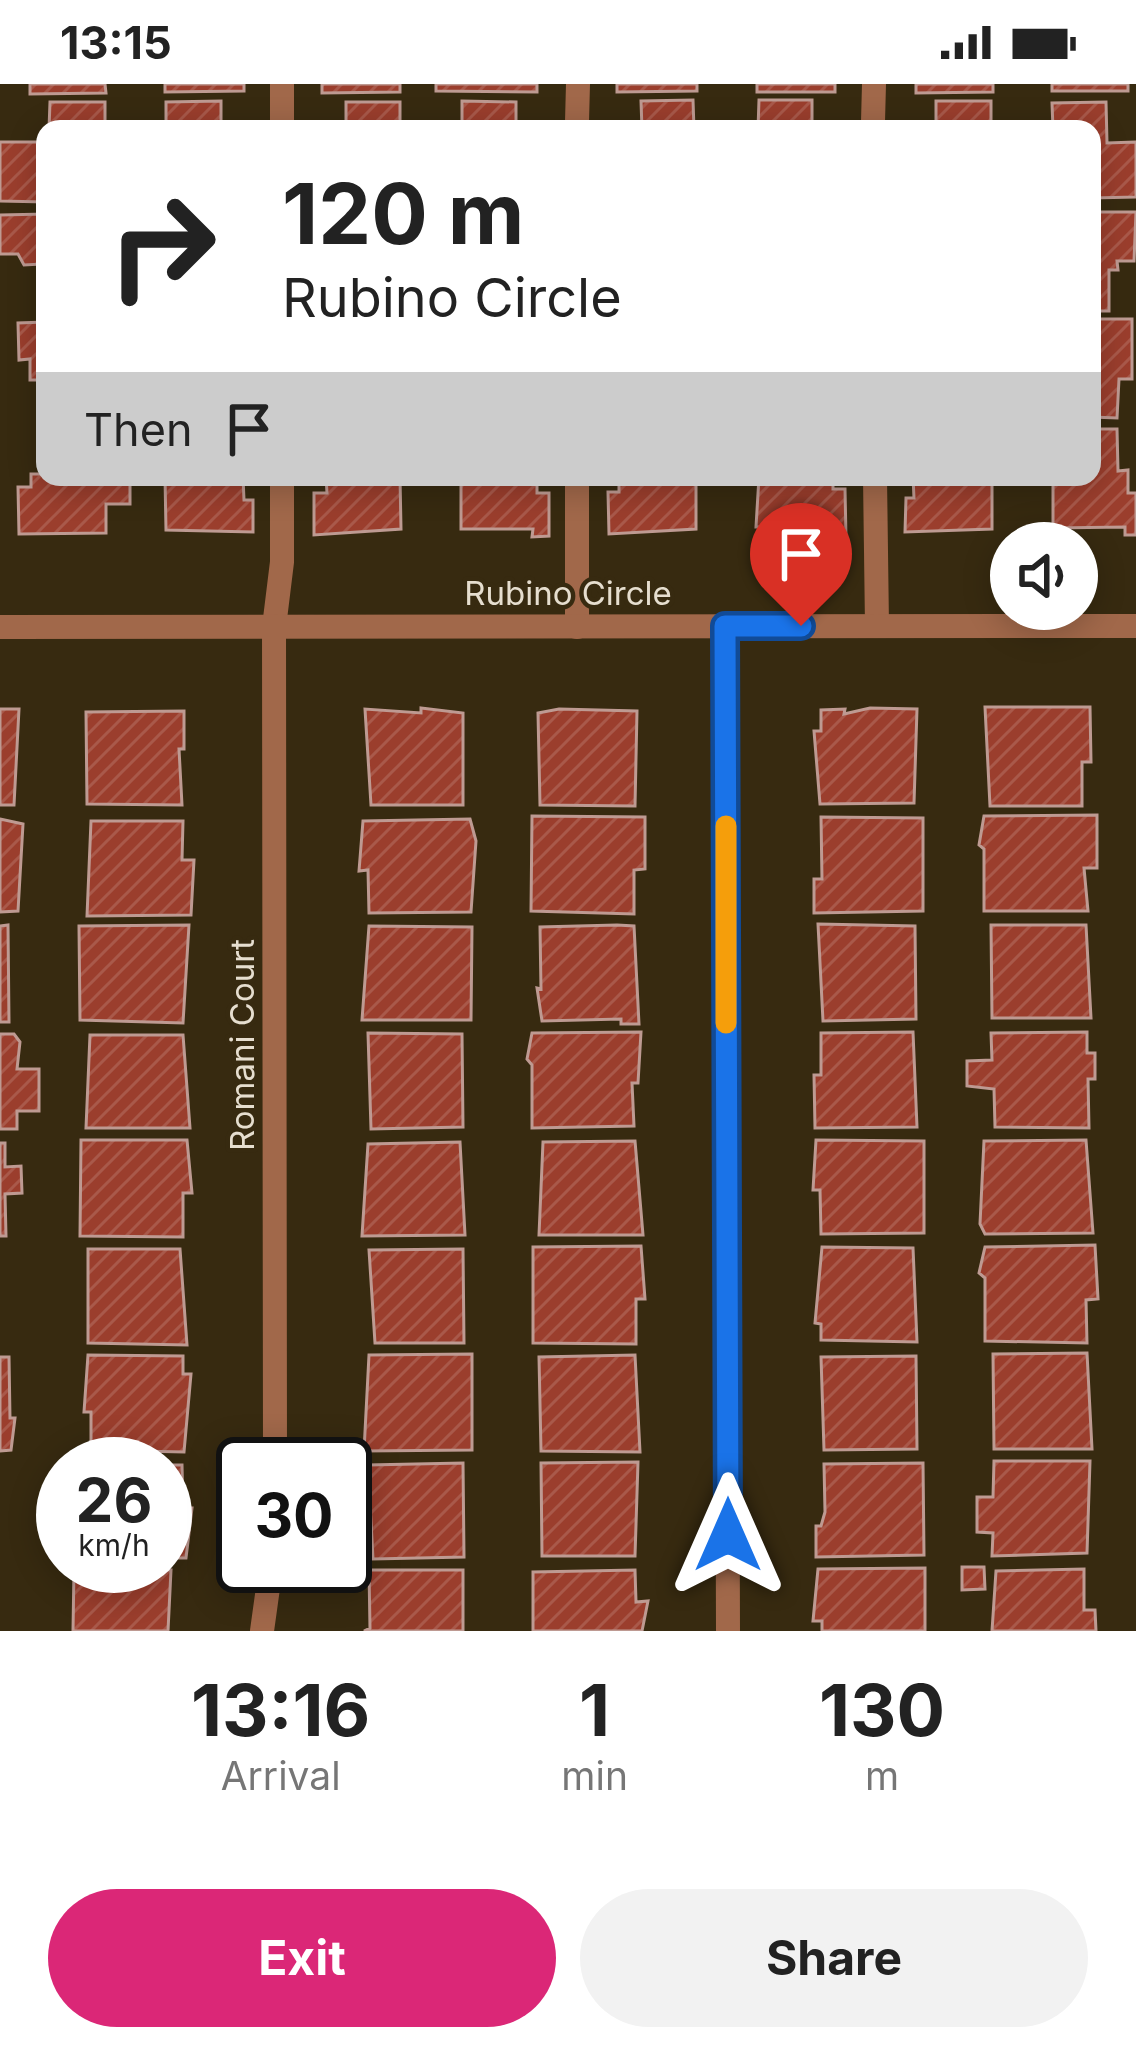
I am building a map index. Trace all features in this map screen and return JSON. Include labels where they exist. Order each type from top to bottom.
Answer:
[{"type":"street","points":[[282,84],[282,120]]},
{"type":"street","points":[[577,120],[578,84]]},
{"type":"street","points":[[873,120],[874,84]]},
{"type":"street","name":"Romani Court","points":[[275,1437],[274,627],[282,562],[282,486]]},
{"type":"street","points":[[577,486],[577,626]]},
{"type":"street","points":[[875,486],[877,626]]},
{"type":"street","points":[[725,626],[728,1631]]},
{"type":"street","name":"Rubino Circle","points":[[0,627],[1136,626]]},
{"type":"street","points":[[262,1631],[267,1593]]},
{"type":"building","points":[[30,84],[105,84],[106,93],[30,94]]},
{"type":"building","points":[[165,84],[244,84],[244,91],[165,92]]},
{"type":"building","points":[[322,84],[400,84],[400,92],[322,93]]},
{"type":"building","points":[[436,84],[537,84],[537,92],[436,91]]},
{"type":"building","points":[[617,84],[697,84],[697,91],[617,92]]},
{"type":"building","points":[[757,84],[835,84],[835,92],[757,92]]},
{"type":"building","points":[[916,84],[993,84],[993,92],[916,93]]},
{"type":"building","points":[[1052,84],[1128,84],[1128,91],[1052,91]]},
{"type":"building","points":[[693,100],[694,120],[642,120],[641,101]]},
{"type":"building","points":[[759,100],[812,100],[812,120],[758,120]]},
{"type":"building","points":[[221,101],[221,120],[166,120],[166,102]]},
{"type":"building","points":[[462,101],[516,102],[516,120],[462,120]]},
{"type":"building","points":[[936,101],[991,101],[991,120],[936,120]]},
{"type":"building","points":[[50,102],[105,102],[105,120],[49,120]]},
{"type":"building","points":[[346,102],[400,102],[400,120],[346,120]]},
{"type":"building","points":[[1106,102],[1107,143],[1136,142],[1136,197],[1101,198],[1101,120],[1053,120],[1052,103]]},
{"type":"building","points":[[0,142],[36,142],[36,202],[0,201]]},
{"type":"building","points":[[1101,212],[1136,212],[1134,261],[1117,261],[1118,270],[1109,270],[1109,311],[1101,311]]},
{"type":"building","points":[[36,214],[36,264],[24,265],[18,254],[0,254],[0,215]]},
{"type":"building","points":[[1101,319],[1132,319],[1132,379],[1119,379],[1117,418],[1101,417]]},
{"type":"building","points":[[36,322],[36,380],[30,380],[30,359],[19,360],[18,323]]},
{"type":"building","points":[[1101,429],[1117,429],[1118,471],[1128,470],[1128,493],[1136,493],[1136,535],[1125,535],[1125,527],[1053,522],[1053,486],[1101,486]]},
{"type":"building","points":[[31,474],[36,474],[36,486],[130,486],[130,504],[106,504],[106,533],[19,534],[18,487],[31,487]]},
{"type":"building","points":[[165,486],[243,486],[244,500],[253,500],[253,532],[166,530]]},
{"type":"building","points":[[327,486],[400,486],[401,529],[314,535],[314,493],[327,493]]},
{"type":"building","points":[[461,486],[537,486],[537,493],[549,493],[549,536],[532,537],[533,529],[461,529]]},
{"type":"building","points":[[619,486],[696,486],[696,529],[609,534],[608,492],[619,492]]},
{"type":"building","points":[[758,486],[845,489],[846,538],[828,538],[828,528],[756,527]]},
{"type":"building","points":[[913,486],[992,486],[990,529],[905,532],[906,498],[914,498]]},
{"type":"building","points":[[985,707],[1090,707],[1091,762],[1082,762],[1082,806],[990,806]]},
{"type":"building","points":[[421,708],[463,713],[463,805],[371,805],[365,709],[421,713]]},
{"type":"building","points":[[870,708],[917,709],[914,803],[820,804],[814,731],[821,731],[821,710],[845,709],[844,714]]},
{"type":"building","points":[[0,709],[19,709],[14,805],[0,805]]},
{"type":"building","points":[[184,711],[184,749],[179,749],[182,805],[87,804],[86,712]]},
{"type":"building","points":[[637,711],[635,806],[540,805],[538,713]]},
{"type":"building","points":[[1097,815],[1097,868],[1084,868],[1088,911],[984,911],[984,849],[979,845],[984,816]]},
{"type":"building","points":[[532,816],[645,817],[645,869],[634,870],[634,914],[531,911]]},
{"type":"building","points":[[821,817],[923,818],[923,911],[814,913],[814,879],[822,879]]},
{"type":"building","points":[[0,819],[23,824],[18,911],[0,912]]},
{"type":"building","points":[[470,819],[476,841],[471,912],[369,913],[368,870],[359,871],[363,821]]},
{"type":"building","points":[[91,821],[183,821],[182,860],[194,860],[191,915],[87,916]]},
{"type":"building","points":[[818,924],[915,926],[916,1019],[823,1021]]},
{"type":"building","points":[[8,925],[9,1022],[0,1022],[0,926]]},
{"type":"building","points":[[189,925],[183,1023],[80,1020],[79,926]]},
{"type":"building","points":[[991,925],[1086,925],[1091,1018],[992,1018]]},
{"type":"building","points":[[369,926],[472,927],[471,1020],[362,1020]]},
{"type":"building","points":[[634,926],[639,1024],[621,1024],[621,1019],[542,1021],[537,988],[541,989],[540,927]]},
{"type":"building","points":[[641,1032],[638,1083],[632,1083],[634,1126],[532,1128],[532,1065],[527,1059],[532,1033]]},
{"type":"building","points":[[913,1032],[917,1127],[815,1128],[814,1075],[821,1075],[821,1033]]},
{"type":"building","points":[[1087,1032],[1087,1053],[1095,1053],[1095,1079],[1088,1079],[1089,1128],[995,1127],[994,1089],[967,1086],[967,1061],[992,1060],[991,1033]]},
{"type":"building","points":[[368,1033],[462,1034],[463,1127],[371,1129]]},
{"type":"building","points":[[0,1034],[14,1034],[20,1042],[17,1069],[39,1069],[39,1111],[17,1111],[17,1129],[0,1129]]},
{"type":"building","points":[[90,1035],[183,1035],[190,1128],[86,1128]]},
{"type":"building","points":[[81,1140],[187,1140],[192,1193],[183,1193],[183,1237],[80,1236]]},
{"type":"building","points":[[816,1140],[924,1141],[924,1233],[821,1234],[820,1190],[813,1190]]},
{"type":"building","points":[[1086,1140],[1093,1233],[985,1234],[980,1224],[984,1141]]},
{"type":"building","points":[[635,1141],[643,1235],[539,1235],[543,1142]]},
{"type":"building","points":[[460,1142],[465,1235],[362,1236],[368,1144]]},
{"type":"building","points":[[0,1143],[5,1143],[5,1167],[21,1166],[22,1193],[5,1194],[6,1236],[0,1236]]},
{"type":"building","points":[[1095,1245],[1098,1299],[1086,1300],[1087,1343],[985,1341],[985,1278],[979,1273],[985,1247]]},
{"type":"building","points":[[641,1246],[645,1299],[636,1299],[636,1344],[533,1343],[533,1247]]},
{"type":"building","points":[[822,1247],[913,1248],[917,1342],[821,1340],[821,1324],[815,1323]]},
{"type":"building","points":[[88,1249],[180,1249],[187,1345],[88,1343]]},
{"type":"building","points":[[463,1249],[464,1343],[375,1343],[369,1250]]},
{"type":"building","points":[[1087,1353],[1092,1449],[994,1449],[993,1354]]},
{"type":"building","points":[[472,1354],[472,1450],[372,1451],[372,1437],[365,1437],[369,1355]]},
{"type":"building","points":[[88,1355],[183,1356],[183,1374],[191,1374],[185,1437],[91,1437],[91,1412],[84,1412]]},
{"type":"building","points":[[635,1355],[640,1452],[541,1451],[539,1357]]},
{"type":"building","points":[[916,1356],[917,1449],[824,1450],[821,1357]]},
{"type":"building","points":[[0,1357],[9,1357],[10,1418],[15,1418],[11,1450],[0,1451]]},
{"type":"building","points":[[994,1461],[1090,1461],[1087,1553],[992,1556],[993,1533],[977,1532],[977,1497],[993,1497]]},
{"type":"building","points":[[638,1462],[635,1556],[542,1556],[541,1463]]},
{"type":"building","points":[[463,1463],[464,1557],[373,1559],[372,1465]]},
{"type":"building","points":[[923,1463],[924,1555],[816,1557],[816,1526],[821,1526],[825,1512],[824,1464]]},
{"type":"building","points":[[962,1567],[984,1567],[985,1589],[962,1590]]},
{"type":"building","points":[[925,1568],[925,1631],[822,1631],[822,1621],[813,1621],[818,1569]]},
{"type":"building","points":[[1084,1569],[1084,1610],[1095,1610],[1096,1631],[992,1631],[996,1571]]},
{"type":"building","points":[[372,1570],[463,1570],[463,1631],[364,1631],[370,1628]]},
{"type":"building","points":[[635,1570],[636,1602],[648,1601],[642,1631],[533,1631],[533,1572]]},
{"type":"building","points":[[74,1593],[170,1593],[168,1631],[73,1631]]},
{"type":"slow traffic","points":[[726,826],[726,1023]]},
{"type":"route","points":[[728,1535],[725,626],[801,626]]}]
